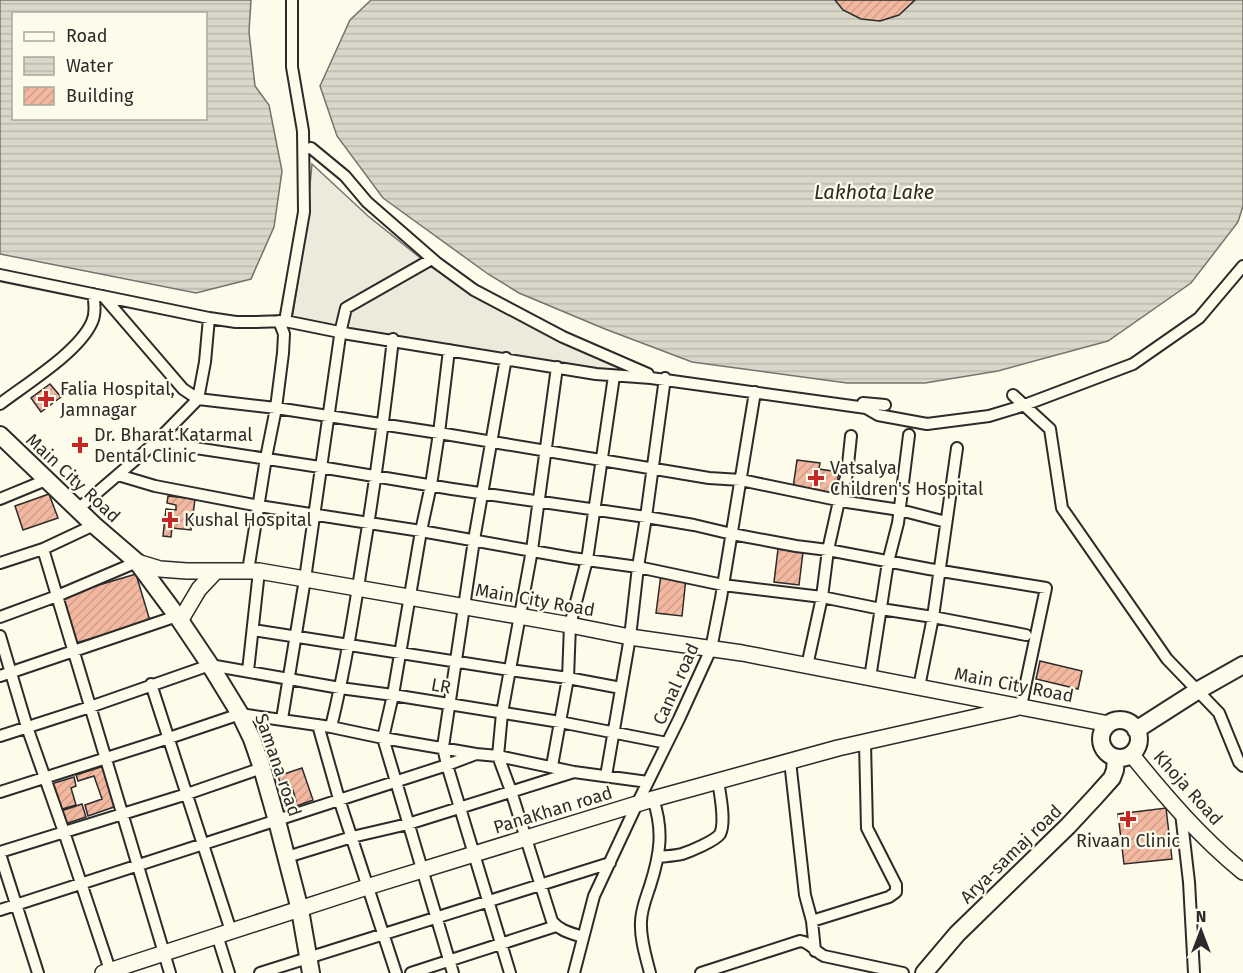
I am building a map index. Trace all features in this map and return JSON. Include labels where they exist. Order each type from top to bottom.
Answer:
[{"type":"main road","name":"Main City Road","points":[[0,435],[94,525],[137,562]]},
{"type":"main road","name":"Samana road","points":[[137,562],[179,618],[210,665],[240,714],[252,739],[278,821],[300,910],[310,965]]},
{"type":"main road","points":[[1136,730],[1243,665]]},
{"type":"main road","points":[[1127,722],[1136,730],[1139,742],[1137,748],[1123,756],[1110,755],[1105,751],[1101,733],[1109,723],[1127,722]]},
{"type":"main road","name":"Arya-samaj road","points":[[924,973],[957,934],[1095,797],[1112,778],[1123,756]]},
{"type":"street","points":[[248,671],[253,630],[254,571],[259,506],[285,343],[282,321],[304,212],[303,131],[292,68],[292,0]]},
{"type":"street","points":[[311,148],[345,177],[367,202],[432,259],[474,290],[553,332],[653,377],[866,408],[878,415],[927,424],[989,416],[1025,405],[1133,364],[1199,318],[1243,266]]},
{"type":"street","points":[[282,719],[346,308],[432,259]]},
{"type":"street","points":[[0,275],[209,318],[236,322],[282,321],[614,376],[664,379]]},
{"type":"street","points":[[98,295],[183,389],[198,399],[276,408],[439,433],[709,478],[741,480],[839,501],[900,510],[946,522]]},
{"type":"street","points":[[0,404],[71,350],[84,336],[92,321],[98,295]]},
{"type":"street","points":[[78,509],[156,442],[198,399],[205,362],[209,318]]},
{"type":"street","points":[[331,726],[340,688],[369,522],[393,340]]},
{"type":"street","points":[[449,350],[431,486],[383,738],[453,973]]},
{"type":"street","points":[[506,359],[474,540],[444,747],[473,855],[510,973]]},
{"type":"street","points":[[557,367],[532,550],[502,713],[498,756],[552,921],[561,930],[583,937]]},
{"type":"street","points":[[552,766],[568,678],[570,626],[587,560],[614,376]]},
{"type":"street","points":[[606,776],[630,637],[664,379]]},
{"type":"street","points":[[755,392],[885,405]]},
{"type":"street","name":"Canal road","points":[[571,972],[594,896],[711,649],[755,392]]},
{"type":"street","points":[[1013,395],[1050,429],[1062,508],[1167,658],[1219,713],[1239,762],[1243,766]]},
{"type":"street","points":[[870,678],[888,562],[900,510],[909,435]]},
{"type":"street","points":[[807,666],[822,597],[828,550],[847,474],[851,436]]},
{"type":"street","points":[[156,442],[431,486],[646,517],[796,546],[1046,588],[1021,706]]},
{"type":"street","points":[[919,687],[933,617],[957,448]]},
{"type":"street","points":[[118,475],[155,486],[259,506],[638,567],[723,585],[822,597],[1026,635]]},
{"type":"street","points":[[0,499],[46,480]]},
{"type":"street","points":[[0,563],[43,549],[94,525]]},
{"type":"street","points":[[43,549],[170,973]]},
{"type":"street","points":[[0,617],[137,562]]},
{"type":"street","name":"Main City Road","points":[[137,562],[160,569],[254,571],[304,579],[807,666],[1109,723]]},
{"type":"street","points":[[5,674],[179,618],[199,589],[216,571]]},
{"type":"street","points":[[253,630],[621,688]]},
{"type":"street","points":[[0,636],[5,674],[27,727],[64,832],[108,972]]},
{"type":"street","points":[[0,736],[210,665]]},
{"type":"street","name":"LR","points":[[210,665],[340,688],[560,722],[667,743]]},
{"type":"street","points":[[152,684],[204,844],[224,933],[229,973]]},
{"type":"street","name":"PanaKhan road","points":[[108,972],[367,887],[653,799],[838,748],[1021,706]]},
{"type":"street","points":[[0,792],[240,714],[331,726],[383,738],[498,756],[574,772],[648,782]]},
{"type":"street","points":[[318,725],[339,799],[396,973]]},
{"type":"street","points":[[812,921],[889,897],[896,892],[896,885],[867,828],[865,743]]},
{"type":"street","points":[[0,910],[278,821],[476,754]]},
{"type":"street","name":"Khoja Road","points":[[1123,756],[1243,872]]},
{"type":"street","points":[[790,761],[805,895],[812,921],[815,951]]},
{"type":"street","points":[[38,973],[0,853],[262,768]]},
{"type":"street","points":[[287,857],[352,837],[408,824],[574,772]]},
{"type":"street","points":[[658,857],[682,854],[718,836],[722,825],[718,781]]},
{"type":"street","points":[[650,973],[642,941],[641,921],[658,857],[660,826],[653,799]]},
{"type":"street","points":[[1181,813],[1189,882],[1194,973]]},
{"type":"street","points":[[260,973],[310,965],[384,934],[610,863]]},
{"type":"street","points":[[411,973],[556,926]]},
{"type":"street","points":[[701,973],[800,941],[808,943],[824,956],[903,973]]},
{"type":"shaded area","points":[[312,164],[368,216],[433,268],[491,302],[649,375],[588,371],[292,319],[305,237]]},
{"type":"water","points":[[0,0],[251,0],[249,32],[255,86],[269,105],[282,171],[274,227],[251,279],[196,293],[0,254]]},
{"type":"water","name":"Lakhota Lake","points":[[371,0],[1243,0],[1243,206],[1238,222],[1191,283],[1108,341],[998,371],[925,383],[847,383],[692,362],[519,293],[488,274],[383,198],[337,136],[320,86],[350,20]]},
{"type":"building","points":[[835,0],[915,0],[899,15],[880,21],[861,19],[843,10]]},
{"type":"building","points":[[50,384],[61,397],[41,412],[31,398]]},
{"type":"building","points":[[797,460],[820,463],[819,469],[839,472],[835,494],[793,488]]},
{"type":"building","points":[[49,494],[58,518],[23,530],[15,506]]},
{"type":"building","points":[[168,496],[195,499],[191,530],[172,528],[171,537],[163,536],[166,509],[176,510],[176,505],[167,503]]},
{"type":"building","points":[[778,549],[803,552],[799,585],[774,582]]},
{"type":"building","points":[[136,574],[150,621],[76,643],[62,596]]},
{"type":"building","points":[[661,574],[686,578],[682,616],[656,613]]},
{"type":"building","points":[[1040,661],[1082,671],[1078,689],[1036,679]]},
{"type":"building","points":[[104,766],[117,806],[88,816],[85,805],[102,799],[94,776],[78,781],[76,775]]},
{"type":"building","points":[[302,768],[313,800],[291,808],[289,803],[296,801],[293,790],[283,792],[278,776]]},
{"type":"building","points":[[74,777],[76,786],[71,788],[76,805],[59,810],[51,784]]},
{"type":"building","points":[[82,804],[86,817],[65,824],[61,811]]},
{"type":"building","points":[[1166,808],[1172,859],[1124,864],[1118,814]]},
{"type":"place","name":"Falia Hospital, Jamnagar","points":[[46,399]]},
{"type":"place","name":"Dr. Bharat Katarmal Dental Clinic","points":[[80,445]]},
{"type":"place","name":"Vatsalya Children's Hospital","points":[[816,478]]},
{"type":"place","name":"Kushal Hospital","points":[[170,520]]},
{"type":"place","name":"Rivaan Clinic","points":[[1128,819]]}]
